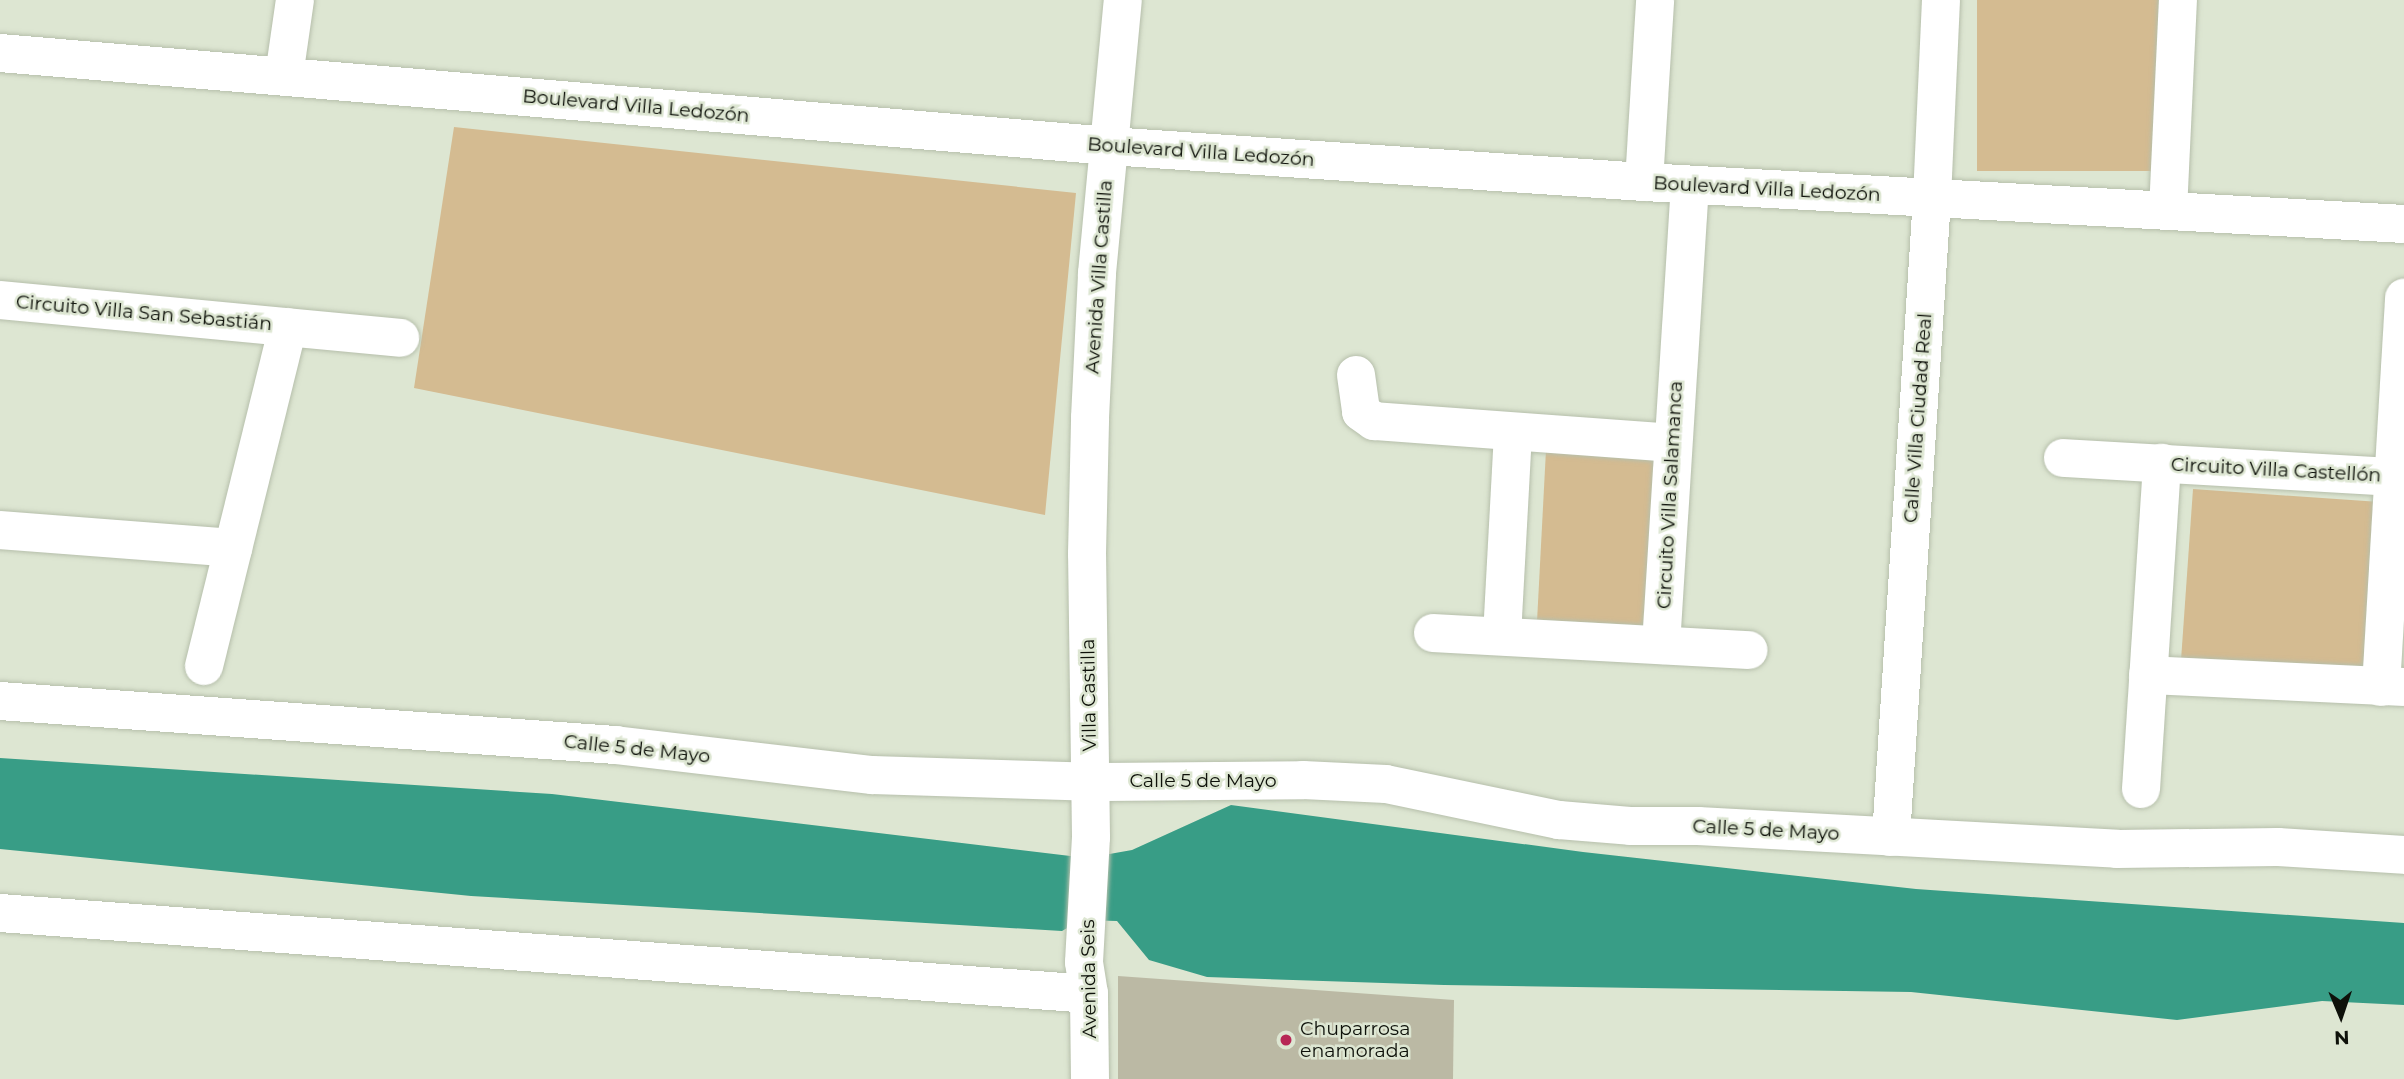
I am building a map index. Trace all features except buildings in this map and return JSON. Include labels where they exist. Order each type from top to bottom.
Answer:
[{"type":"street","points":[[284,76],[295,0]]},
{"type":"street","name":"Avenida Villa Castilla","points":[[1087,554],[1097,273],[1123,0]]},
{"type":"street","points":[[1644,182],[1655,0]]},
{"type":"street","name":"Calle Villa Ciudad Real","points":[[1891,837],[1932,198],[1941,0]]},
{"type":"street","points":[[2168,211],[2178,0]]},
{"type":"street","name":"Boulevard Villa Ledozón","points":[[0,53],[1109,146],[1690,185],[2404,224]]},
{"type":"street","name":"Circuito Villa Salamanca","points":[[1661,645],[1690,185]]},
{"type":"street","name":"Circuito Villa Castellón","points":[[2148,675],[2393,687],[2393,477],[2404,298]]},
{"type":"street","name":"Circuito Villa San Sebastián","points":[[0,300],[400,338]]},
{"type":"street","name":"Circuito Villa San Sebastián","points":[[204,666],[288,327]]},
{"type":"street","points":[[1356,375],[1361,412],[1374,421],[1672,443]]},
{"type":"street","points":[[1502,636],[1513,432]]},
{"type":"street","points":[[2063,458],[2162,463]]},
{"type":"street","name":"Circuito Villa Castellón","points":[[2141,789],[2162,463],[2393,477]]},
{"type":"street","points":[[0,530],[233,548]]},
{"type":"street","name":"Villa Castilla","points":[[1087,554],[1091,837]]},
{"type":"street","points":[[1433,634],[1749,650]]},
{"type":"street","name":"Calle 5 de Mayo","points":[[0,701],[615,745],[872,775],[1090,782],[1303,780],[1386,784],[1559,820],[1630,826],[1698,826],[2117,849],[2278,847],[2404,855]]},
{"type":"street","name":"Avenida Seis","points":[[1090,1079],[1087,978],[1091,837]]},
{"type":"street","points":[[0,913],[1087,978]]},
{"type":"shaded area","points":[[1977,0],[2171,0],[2171,171],[1977,171]]},
{"type":"shaded area","points":[[454,127],[1076,193],[1045,515],[414,388]]},
{"type":"shaded area","points":[[1546,450],[1657,456],[1648,626],[1537,620]]},
{"type":"shaded area","points":[[2193,489],[2391,503],[2379,673],[2181,660]]},
{"type":"water","points":[[0,758],[552,794],[1087,858],[1132,850],[1231,805],[1583,852],[1916,889],[2404,923],[2404,1005],[2322,1001],[2177,1020],[1911,992],[1444,985],[1207,977],[1149,960],[1117,921],[1081,920],[1062,931],[471,896],[0,849]]},
{"type":"place","name":"Chuparrosa enamorada","points":[[1286,1040]]}]
